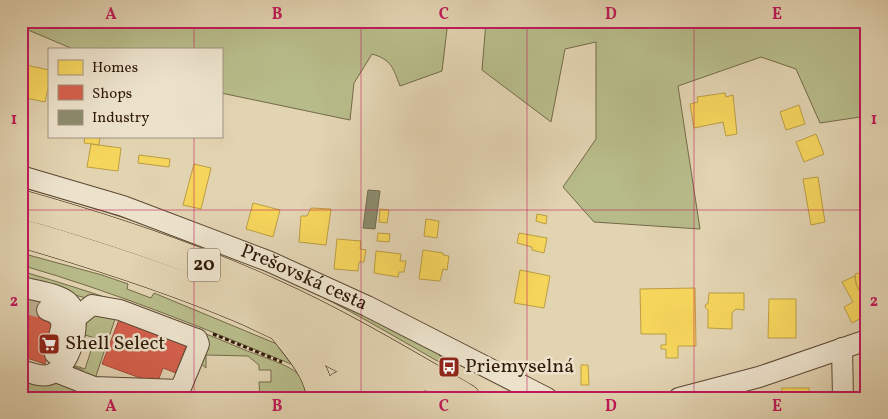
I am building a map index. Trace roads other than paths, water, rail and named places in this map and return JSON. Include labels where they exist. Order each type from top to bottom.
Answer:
[{"type":"highway","name":"Prešovská cesta","points":[[21,204],[135,239],[272,292],[337,324],[466,398]]},
{"type":"highway","name":"20","points":[[21,233],[172,282],[235,307],[282,328],[413,398]]},
{"type":"highway","points":[[282,328],[311,367],[318,382],[322,398]]},
{"type":"highway","points":[[330,398],[335,388],[343,383],[378,378]]},
{"type":"street","name":"Prešovská cesta","points":[[21,176],[123,206],[268,261],[367,306],[547,398]]},
{"type":"street","points":[[21,287],[64,299],[74,309],[76,318],[76,326],[66,362],[52,374],[45,376],[21,370]]},
{"type":"street","points":[[52,374],[94,387],[180,390],[199,344],[196,338],[120,310],[92,305],[76,318]]},
{"type":"street","points":[[47,310],[57,314],[62,323],[52,374]]},
{"type":"street","points":[[679,398],[759,377],[867,340]]},
{"type":"street","points":[[842,348],[843,398]]},
{"type":"tunnel","points":[[21,302],[47,310]]},
{"type":"place","name":"Shell Select","points":[[49,344]]},
{"type":"place","name":"Priemyselná","points":[[449,367]]}]
